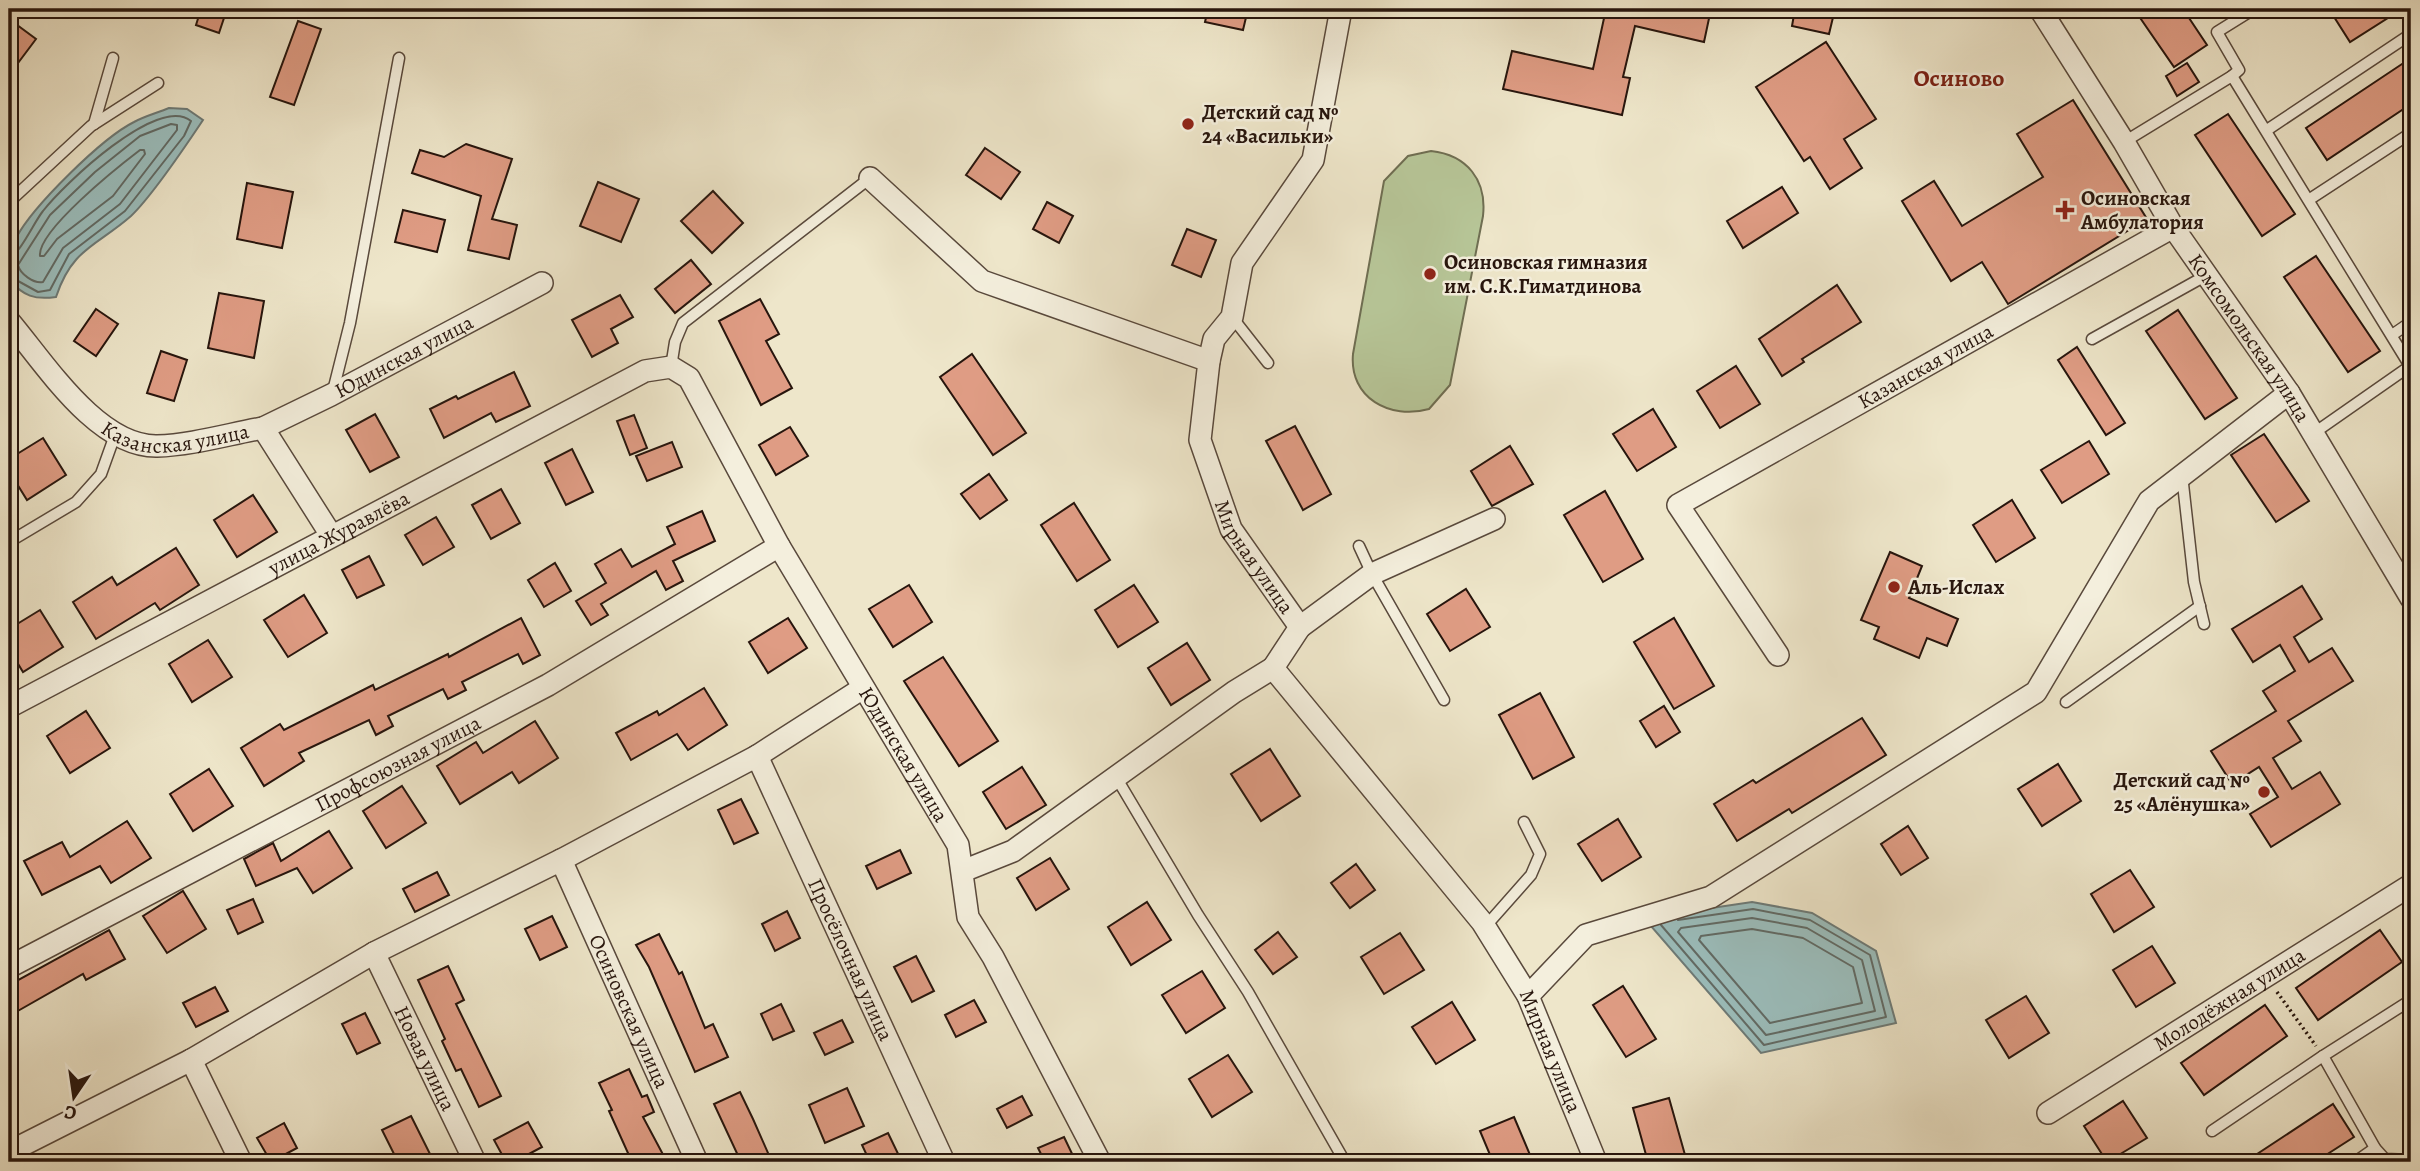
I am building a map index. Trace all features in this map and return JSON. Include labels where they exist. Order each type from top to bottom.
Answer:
[{"type":"street","points":[[1233,317],[1242,263],[1313,160],[1341,9]]},
{"type":"street","name":"Комсомольская улица","points":[[2045,11],[2173,227],[2289,393],[2411,596]]},
{"type":"street","points":[[870,178],[982,281],[1209,361]]},
{"type":"street","name":"Казанская улица","points":[[1777,655],[1678,505],[2173,227]]},
{"type":"street","name":"Юдинская улица","points":[[264,428],[542,283]]},
{"type":"street","name":"Мирная улица","points":[[1233,317],[1214,339],[1200,440],[1231,529],[1300,627],[1273,668],[1485,927],[1528,996],[1596,1162]]},
{"type":"street","name":"Казанская улица","points":[[9,321],[84,409],[115,435],[155,446],[264,428],[331,535]]},
{"type":"street","name":"Юдинская улица","points":[[671,367],[689,378],[779,546],[958,845],[968,917],[993,957],[1100,1162]]},
{"type":"street","name":"улица Журавлёва","points":[[9,707],[645,371],[671,367]]},
{"type":"street","points":[[1528,996],[1587,935],[1712,897],[2036,692],[2148,501],[2289,393]]},
{"type":"street","points":[[1300,627],[1372,574],[1494,519]]},
{"type":"street","name":"Профсоюзная улица","points":[[9,967],[548,685],[779,546]]},
{"type":"street","points":[[963,871],[1013,851],[1234,691],[1273,668]]},
{"type":"street","points":[[9,1152],[191,1060],[374,953],[561,860],[757,756],[863,688]]},
{"type":"street","name":"Просёлочная улица","points":[[757,756],[944,1162]]},
{"type":"street","name":"Осиновская улица","points":[[561,860],[697,1162]]},
{"type":"street","name":"Молодёжная улица","points":[[2048,1114],[2411,885]]},
{"type":"street","name":"Новая улица","points":[[374,953],[475,1162]]},
{"type":"street","points":[[191,1060],[241,1162]]},
{"type":"lane","points":[[2124,142],[2239,70],[2217,32],[2254,9]]},
{"type":"lane","points":[[2267,130],[2411,34]]},
{"type":"lane","points":[[94,124],[113,58]]},
{"type":"lane","points":[[331,395],[351,323],[399,58]]},
{"type":"lane","points":[[2232,76],[2310,199],[2410,366],[2314,433]]},
{"type":"lane","points":[[9,202],[94,124],[158,83]]},
{"type":"lane","points":[[2310,199],[2411,133]]},
{"type":"lane","points":[[671,367],[675,342],[683,323],[870,178]]},
{"type":"lane","points":[[2092,339],[2207,275]]},
{"type":"lane","points":[[1233,317],[1268,363]]},
{"type":"lane","points":[[2392,335],[2411,322]]},
{"type":"lane","points":[[9,542],[76,502],[101,474],[115,435]]},
{"type":"lane","points":[[2182,475],[2204,624]]},
{"type":"lane","points":[[1359,546],[1372,574],[1444,700]]},
{"type":"lane","points":[[2066,702],[2200,606]]},
{"type":"lane","points":[[1116,777],[1198,915],[1248,992],[1345,1162]]},
{"type":"lane","points":[[1485,927],[1531,875],[1540,854],[1524,822]]},
{"type":"lane","points":[[2212,1131],[2411,1000]]},
{"type":"lane","points":[[2323,1056],[2375,1148],[2385,1159],[2411,1160]]},
{"type":"lane","points":[[2355,1162],[2375,1148]]},
{"type":"path","points":[[2265,977],[2323,1056]]},
{"type":"green space","points":[[1431,151],[1455,158],[1472,172],[1482,191],[1483,216],[1450,385],[1429,409],[1400,411],[1387,408],[1365,394],[1358,383],[1353,354],[1384,181],[1408,156]]},
{"type":"water","points":[[169,108],[187,109],[203,120],[149,196],[131,216],[78,258],[62,281],[56,297],[35,297],[20,290],[9,280],[11,253],[16,238],[37,209],[69,174],[104,142],[134,122]]},
{"type":"water","points":[[1752,902],[1812,913],[1876,951],[1896,1023],[1761,1053],[1644,918]]},
{"type":"building","points":[[201,9],[227,9],[219,33],[196,25]]},
{"type":"building","points":[[1208,9],[1248,9],[1243,30],[1205,22]]},
{"type":"building","points":[[1606,9],[1711,9],[1704,42],[1635,26],[1623,77],[1630,78],[1622,115],[1503,89],[1512,51],[1593,69]]},
{"type":"building","points":[[1795,9],[1835,9],[1829,34],[1792,26]]},
{"type":"building","points":[[2134,9],[2183,9],[2207,45],[2174,67]]},
{"type":"building","points":[[2329,9],[2402,9],[2350,42]]},
{"type":"building","points":[[9,19],[36,39],[9,75]]},
{"type":"building","points":[[298,21],[321,29],[294,105],[270,97]]},
{"type":"building","points":[[1826,42],[1876,119],[1844,139],[1862,168],[1830,189],[1810,157],[1804,161],[1756,87]]},
{"type":"building","points":[[2411,58],[2411,104],[2327,160],[2306,128]]},
{"type":"building","points":[[2187,63],[2199,82],[2177,96],[2166,76]]},
{"type":"building","name":"Осиновская Амбулатория","points":[[2073,100],[2147,219],[2008,304],[1982,262],[1951,281],[1902,201],[1934,181],[1962,226],[2043,177],[2017,134]]},
{"type":"building","points":[[2228,114],[2295,214],[2262,236],[2195,135]]},
{"type":"building","points":[[466,144],[512,159],[492,219],[517,225],[509,259],[468,250],[481,196],[412,173],[420,150],[444,157]]},
{"type":"building","points":[[985,148],[1020,172],[1001,199],[966,175]]},
{"type":"building","points":[[598,182],[639,199],[621,242],[580,226]]},
{"type":"building","points":[[247,183],[293,192],[282,248],[237,239]]},
{"type":"building","points":[[1782,187],[1798,213],[1743,248],[1727,221]]},
{"type":"building","points":[[713,191],[743,223],[712,253],[681,221]]},
{"type":"building","points":[[1047,202],[1073,216],[1059,243],[1033,229]]},
{"type":"building","points":[[403,210],[445,220],[437,252],[395,242]]},
{"type":"building","points":[[1187,229],[1216,240],[1201,277],[1172,265]]},
{"type":"building","points":[[2316,256],[2380,351],[2348,372],[2284,277]]},
{"type":"building","points":[[691,260],[711,284],[675,313],[655,289]]},
{"type":"building","points":[[1837,285],[1861,322],[1802,359],[1804,362],[1782,376],[1759,339]]},
{"type":"building","points":[[219,293],[264,301],[254,358],[208,348]]},
{"type":"building","points":[[620,295],[633,317],[611,329],[618,343],[592,357],[572,320]]},
{"type":"building","points":[[760,299],[779,334],[766,341],[792,388],[761,405],[719,321]]},
{"type":"building","points":[[96,309],[118,324],[96,356],[74,341]]},
{"type":"building","points":[[2178,310],[2237,398],[2205,419],[2146,331]]},
{"type":"building","points":[[2077,347],[2125,423],[2106,435],[2058,360]]},
{"type":"building","points":[[161,351],[187,360],[174,401],[147,393]]},
{"type":"building","points":[[972,354],[1026,433],[993,455],[940,377]]},
{"type":"building","points":[[1736,366],[1760,404],[1720,428],[1697,391]]},
{"type":"building","points":[[514,372],[530,406],[496,422],[491,413],[444,438],[430,409],[456,396],[458,399]]},
{"type":"building","points":[[1653,409],[1676,447],[1637,471],[1613,434]]},
{"type":"building","points":[[375,414],[399,457],[370,472],[346,430]]},
{"type":"building","points":[[634,415],[647,448],[630,455],[617,421]]},
{"type":"building","points":[[1295,426],[1331,494],[1303,510],[1266,441]]},
{"type":"building","points":[[790,427],[808,456],[776,475],[759,445]]},
{"type":"building","points":[[2264,434],[2309,501],[2276,522],[2231,455]]},
{"type":"building","points":[[43,438],[66,475],[27,500],[9,471],[9,459]]},
{"type":"building","points":[[2089,441],[2109,474],[2062,503],[2041,470]]},
{"type":"building","points":[[672,442],[682,467],[647,481],[636,456]]},
{"type":"building","points":[[1510,446],[1533,484],[1492,506],[1471,471]]},
{"type":"building","points":[[572,449],[593,492],[566,505],[545,463]]},
{"type":"building","points":[[989,474],[1007,500],[980,519],[961,494]]},
{"type":"building","points":[[501,489],[520,523],[491,539],[472,505]]},
{"type":"building","points":[[1605,491],[1643,559],[1603,582],[1564,515]]},
{"type":"building","points":[[253,495],[277,532],[237,557],[214,520]]},
{"type":"building","points":[[2012,500],[2035,538],[1996,562],[1973,525]]},
{"type":"building","points":[[1074,503],[1110,560],[1077,581],[1041,525]]},
{"type":"building","points":[[702,511],[715,541],[673,561],[683,581],[666,590],[656,571],[601,604],[608,615],[591,625],[576,601],[606,583],[595,564],[621,549],[632,567],[675,544],[667,527]]},
{"type":"building","points":[[436,517],[454,547],[423,565],[405,535]]},
{"type":"building","points":[[176,548],[199,585],[160,610],[155,603],[96,639],[73,602],[112,577],[117,585]]},
{"type":"building","name":"Аль-Ислах","points":[[1890,552],[1922,566],[1909,598],[1958,619],[1947,646],[1927,638],[1919,658],[1874,639],[1879,627],[1861,620]]},
{"type":"building","points":[[369,556],[384,585],[357,598],[342,570]]},
{"type":"building","points":[[555,563],[571,591],[544,607],[528,580]]},
{"type":"building","points":[[909,585],[932,622],[893,647],[869,609]]},
{"type":"building","points":[[1134,585],[1158,622],[1118,647],[1095,610]]},
{"type":"building","points":[[2302,586],[2322,619],[2294,637],[2309,662],[2332,648],[2353,681],[2288,721],[2301,741],[2273,758],[2292,789],[2320,772],[2340,804],[2271,847],[2250,814],[2278,797],[2259,767],[2232,784],[2211,751],[2276,711],[2263,691],[2295,671],[2280,645],[2253,662],[2232,629]]},
{"type":"building","points":[[1466,589],[1490,627],[1450,651],[1427,614]]},
{"type":"building","points":[[304,595],[327,633],[288,657],[264,620]]},
{"type":"building","points":[[40,610],[63,647],[23,672],[9,649],[9,629]]},
{"type":"building","points":[[521,618],[540,655],[523,664],[518,654],[462,682],[466,690],[448,699],[443,689],[388,716],[393,726],[376,735],[369,720],[299,753],[304,761],[264,786],[241,748],[280,724],[284,730],[373,685],[375,690],[448,654],[449,657]]},
{"type":"building","points":[[788,618],[807,648],[768,673],[749,642]]},
{"type":"building","points":[[1674,618],[1714,686],[1674,709],[1634,642]]},
{"type":"building","points":[[208,640],[232,677],[192,702],[169,664]]},
{"type":"building","points":[[1187,643],[1210,680],[1171,705],[1148,668]]},
{"type":"building","points":[[943,657],[998,741],[959,766],[904,681]]},
{"type":"building","points":[[704,688],[727,725],[688,750],[677,734],[631,760],[616,733],[657,711],[659,715]]},
{"type":"building","points":[[1540,693],[1574,757],[1533,779],[1499,715]]},
{"type":"building","points":[[1664,706],[1680,732],[1656,747],[1640,721]]},
{"type":"building","points":[[86,711],[110,748],[70,773],[47,736]]},
{"type":"building","points":[[1862,718],[1886,755],[1792,813],[1789,809],[1737,841],[1714,804],[1753,780],[1756,783]]},
{"type":"building","points":[[535,721],[558,758],[519,783],[512,772],[460,804],[437,766],[476,742],[483,753]]},
{"type":"building","points":[[1270,749],[1300,796],[1261,821],[1231,774]]},
{"type":"building","points":[[2058,764],[2081,801],[2042,826],[2018,789]]},
{"type":"building","points":[[1022,767],[1046,805],[1006,829],[983,792]]},
{"type":"building","points":[[209,769],[233,806],[193,831],[170,794]]},
{"type":"building","points":[[402,786],[426,823],[386,848],[363,811]]},
{"type":"building","points":[[741,799],[758,833],[734,844],[718,810]]},
{"type":"building","points":[[1618,819],[1641,857],[1602,881],[1578,844]]},
{"type":"building","points":[[127,821],[151,858],[111,883],[100,866],[42,895],[24,861],[62,842],[70,857]]},
{"type":"building","points":[[1908,826],[1928,858],[1901,875],[1881,844]]},
{"type":"building","points":[[329,831],[352,868],[313,893],[297,868],[256,886],[244,859],[273,843],[281,861]]},
{"type":"building","points":[[900,850],[911,873],[877,889],[866,866]]},
{"type":"building","points":[[1050,858],[1069,889],[1036,910],[1017,878]]},
{"type":"building","points":[[1356,864],[1375,890],[1350,908],[1331,883]]},
{"type":"building","points":[[2130,870],[2154,907],[2114,932],[2091,894]]},
{"type":"building","points":[[437,872],[449,895],[415,912],[403,889]]},
{"type":"building","points":[[183,891],[206,929],[167,953],[143,916]]},
{"type":"building","points":[[253,899],[263,922],[238,934],[227,910]]},
{"type":"building","points":[[1147,902],[1171,940],[1131,965],[1108,927]]},
{"type":"building","points":[[787,911],[800,938],[775,951],[762,924]]},
{"type":"building","points":[[552,916],[567,947],[540,960],[525,929]]},
{"type":"building","points":[[109,930],[125,959],[86,980],[83,974],[16,1012],[9,1000],[9,985]]},
{"type":"building","points":[[2380,930],[2402,962],[2318,1020],[2296,988]]},
{"type":"building","points":[[1278,932],[1297,957],[1273,974],[1255,950]]},
{"type":"building","points":[[1400,933],[1424,970],[1384,994],[1361,957]]},
{"type":"building","points":[[659,934],[679,974],[682,972],[705,1028],[713,1024],[728,1057],[695,1072],[649,967],[636,945]]},
{"type":"building","points":[[2152,946],[2175,983],[2136,1007],[2113,970]]},
{"type":"building","points":[[916,956],[934,991],[912,1002],[894,967]]},
{"type":"building","points":[[448,966],[464,1000],[456,1004],[501,1096],[479,1107],[461,1069],[456,1071],[442,1041],[445,1039],[418,980]]},
{"type":"building","points":[[1202,971],[1225,1008],[1186,1033],[1162,995]]},
{"type":"building","points":[[1623,986],[1656,1039],[1626,1057],[1593,1005]]},
{"type":"building","points":[[215,987],[228,1011],[196,1027],[183,1003]]},
{"type":"building","points":[[2026,996],[2049,1033],[2009,1058],[1986,1020]]},
{"type":"building","points":[[974,1000],[986,1022],[956,1037],[945,1015]]},
{"type":"building","points":[[1452,1002],[1475,1040],[1436,1064],[1412,1027]]},
{"type":"building","points":[[781,1004],[794,1031],[773,1040],[761,1014]]},
{"type":"building","points":[[2265,1005],[2287,1036],[2204,1095],[2181,1063]]},
{"type":"building","points":[[365,1013],[380,1043],[357,1054],[342,1024]]},
{"type":"building","points":[[842,1020],[853,1042],[825,1055],[814,1033]]},
{"type":"building","points":[[1228,1055],[1252,1092],[1212,1117],[1189,1079]]},
{"type":"building","points":[[629,1069],[642,1097],[647,1095],[654,1112],[643,1117],[667,1162],[632,1162],[609,1111],[612,1110],[599,1083]]},
{"type":"building","points":[[847,1088],[864,1126],[825,1143],[809,1105]]},
{"type":"building","points":[[740,1092],[772,1162],[741,1162],[714,1104]]},
{"type":"building","points":[[1022,1096],[1032,1115],[1007,1128],[997,1109]]},
{"type":"building","points":[[1669,1098],[1687,1162],[1648,1162],[1633,1108]]},
{"type":"building","points":[[2123,1101],[2147,1138],[2107,1162],[2084,1126]]},
{"type":"building","points":[[2333,1104],[2354,1137],[2315,1162],[2245,1162]]},
{"type":"building","points":[[411,1116],[434,1162],[398,1162],[382,1130]]},
{"type":"building","points":[[1514,1117],[1533,1162],[1493,1162],[1480,1131]]},
{"type":"building","points":[[528,1122],[542,1147],[514,1162],[506,1162],[494,1140]]},
{"type":"building","points":[[284,1123],[297,1148],[271,1162],[257,1138]]},
{"type":"building","points":[[888,1133],[902,1162],[870,1162],[862,1145]]},
{"type":"building","points":[[1064,1137],[1076,1162],[1045,1162],[1038,1148]]},
{"type":"place","name":"Детский сад № 24 «Васильки»","points":[[1188,124]]},
{"type":"place","name":"Осиновская Амбулатория","points":[[2065,210]]},
{"type":"place","name":"Осиновская гимназия им. С.К.Гиматдинова","points":[[1430,274]]},
{"type":"place","name":"Аль-Ислах","points":[[1894,587]]},
{"type":"place","name":"Детский сад № 25 «Алёнушка»","points":[[2264,792]]},
{"type":"district","name":"Осиново","points":[[1959,78]]}]
